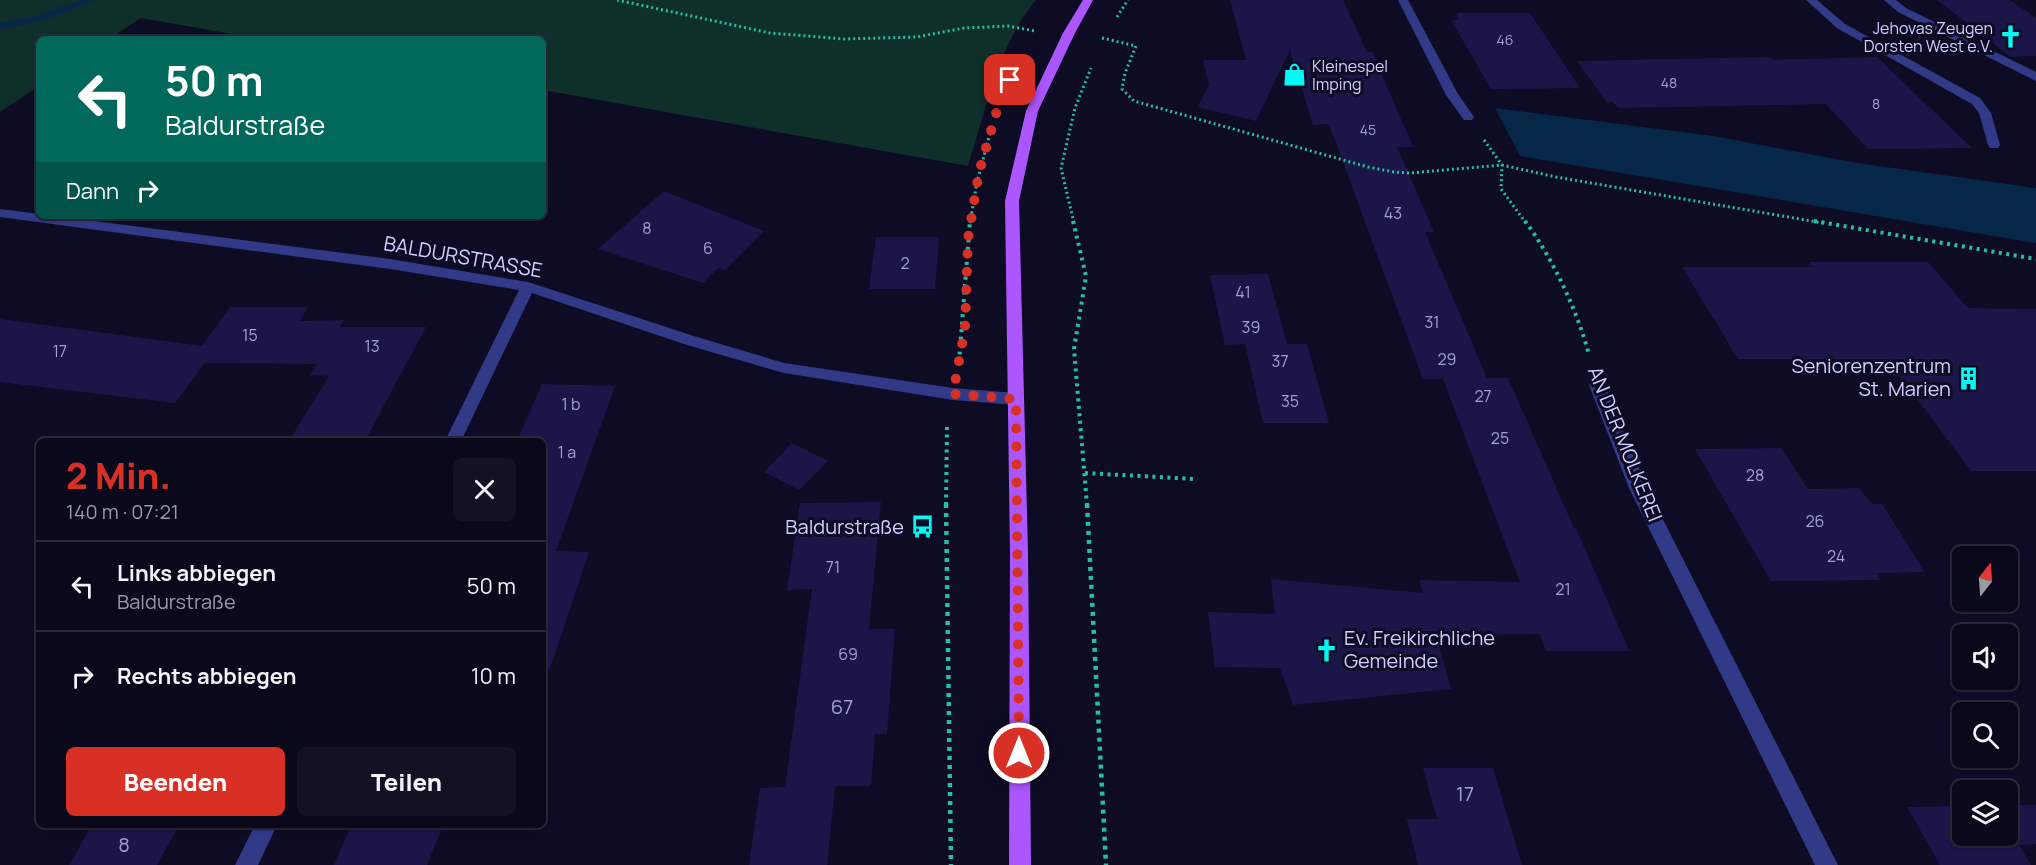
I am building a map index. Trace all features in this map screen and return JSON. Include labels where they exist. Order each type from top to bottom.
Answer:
[{"type":"main road","points":[[1020,865],[1012,201],[1032,111],[1069,33],[1088,0]]},
{"type":"street","points":[[1403,0],[1452,95],[1468,117]]},
{"type":"street","points":[[1811,0],[1840,27],[1956,88],[1976,101],[1984,113],[1994,145]]},
{"type":"street","points":[[1889,0],[1902,10],[2036,77]]},
{"type":"street","name":"BALDURSTRASSE","points":[[0,213],[36,218]]},
{"type":"street","name":"BALDURSTRASSE","points":[[46,219],[390,264],[528,287],[784,368],[953,394],[1016,399]]},
{"type":"street","points":[[454,438],[528,287]]},
{"type":"street","name":"AN DER MOLKEREI","points":[[1597,385],[1638,488],[1827,865]]},
{"type":"street","points":[[246,865],[264,828]]},
{"type":"path","points":[[617,0],[770,33],[844,39],[917,37],[964,28],[1008,26],[1036,31],[1030,39]]},
{"type":"path","points":[[1101,44],[1104,38],[1136,46],[1125,73],[1122,89],[1134,101],[1394,172],[1410,173],[1502,165],[1556,177],[2036,259]]},
{"type":"path","points":[[1095,59],[1075,108],[1061,168],[1086,276],[1074,349],[1085,473],[1106,865]]},
{"type":"path","points":[[1468,117],[1502,165]]},
{"type":"path","points":[[951,865],[945,441],[965,328],[968,239],[979,172],[994,121]]},
{"type":"path","name":"AN DER MOLKEREI","points":[[1502,165],[1501,189],[1536,236],[1581,325],[1597,385]]},
{"type":"path","points":[[1085,473],[1195,479]]},
{"type":"green space","points":[[0,0],[1036,0],[1023,17],[1003,57],[994,79],[968,166],[546,91],[546,36],[243,36],[141,18],[114,36],[36,36],[36,88],[0,112]]},
{"type":"water","points":[[1495,108],[1713,136],[1857,163],[2036,188],[2036,243],[1520,156]]},
{"type":"building","points":[[1230,0],[1343,0],[1367,52],[1372,52],[1413,147],[1397,147],[1434,232],[1425,232],[1487,378],[1508,378],[1629,651],[1546,651],[1540,634],[1436,635],[1451,689],[1293,705],[1280,668],[1215,667],[1208,612],[1275,614],[1271,579],[1423,593],[1419,580],[1520,582],[1443,379],[1423,379],[1333,135],[1328,124],[1313,125],[1290,50],[1256,121],[1198,107],[1209,85],[1203,60],[1246,60]]},
{"type":"building","name":"Jehovas Zeugen Dorsten West e.V.","points":[[1937,0],[2010,0],[2036,18],[2036,56],[2011,57]]},
{"type":"building","points":[[1456,13],[1530,13],[1580,88],[1491,89],[1451,20],[1459,20]]},
{"type":"building","points":[[1771,57],[1773,60],[1877,57],[1972,148],[1868,149],[1826,104],[1618,108],[1613,102],[1607,103],[1577,61]]},
{"type":"building","points":[[664,191],[764,231],[725,270],[718,268],[703,283],[598,249]]},
{"type":"building","points":[[876,237],[939,237],[935,289],[869,289]]},
{"type":"building","name":"Seniorenzentrum St. Marien","points":[[1808,262],[1928,262],[1968,308],[2036,309],[2036,471],[1971,471],[1887,359],[1738,359],[1682,267],[1813,267]]},
{"type":"building","points":[[1268,274],[1287,344],[1307,344],[1329,423],[1263,423],[1245,344],[1225,345],[1210,275]]},
{"type":"building","points":[[230,307],[308,307],[300,321],[344,320],[337,332],[340,327],[426,327],[367,438],[291,438],[329,376],[310,375],[317,364],[205,363],[175,403],[0,382],[0,319],[202,346]]},
{"type":"building","points":[[542,384],[615,386],[556,551],[589,552],[550,669],[546,668],[546,438],[518,438]]},
{"type":"building","points":[[792,443],[828,461],[799,490],[764,472]]},
{"type":"building","points":[[1781,448],[1808,489],[1859,488],[1872,504],[1882,504],[1925,572],[1876,573],[1880,580],[1771,581],[1695,449]]},
{"type":"building","points":[[881,502],[869,629],[895,629],[887,734],[875,734],[871,786],[835,786],[827,865],[749,865],[760,788],[785,787],[812,589],[787,590],[800,503]]},
{"type":"building","points":[[1423,768],[1493,768],[1522,865],[1418,865],[1407,819],[1437,819]]},
{"type":"building","points":[[2018,805],[2036,805],[2036,844],[2019,845],[2031,865],[1940,865],[1907,807],[1952,806],[1952,846],[2018,846]]},
{"type":"building","points":[[90,828],[177,828],[157,865],[69,865]]},
{"type":"building","points":[[350,828],[442,828],[427,865],[334,865]]},
{"type":"waterway","points":[[0,26],[38,19],[90,0]]},
{"type":"place","name":"Jehovas Zeugen Dorsten West e.V.","points":[[2011,37]]},
{"type":"place","name":"Kleinespel Imping","points":[[1294,75]]},
{"type":"place","name":"Seniorenzentrum St. Marien","points":[[1969,378]]},
{"type":"place","name":"Baldurstraße","points":[[922,527]]},
{"type":"place","name":"Ev. Freikirchliche Gemeinde","points":[[1326,650]]},
{"type":"route","points":[[1010,80],[1000,100],[979,172],[968,239],[965,328],[953,394],[1016,399],[1019,753]]}]
